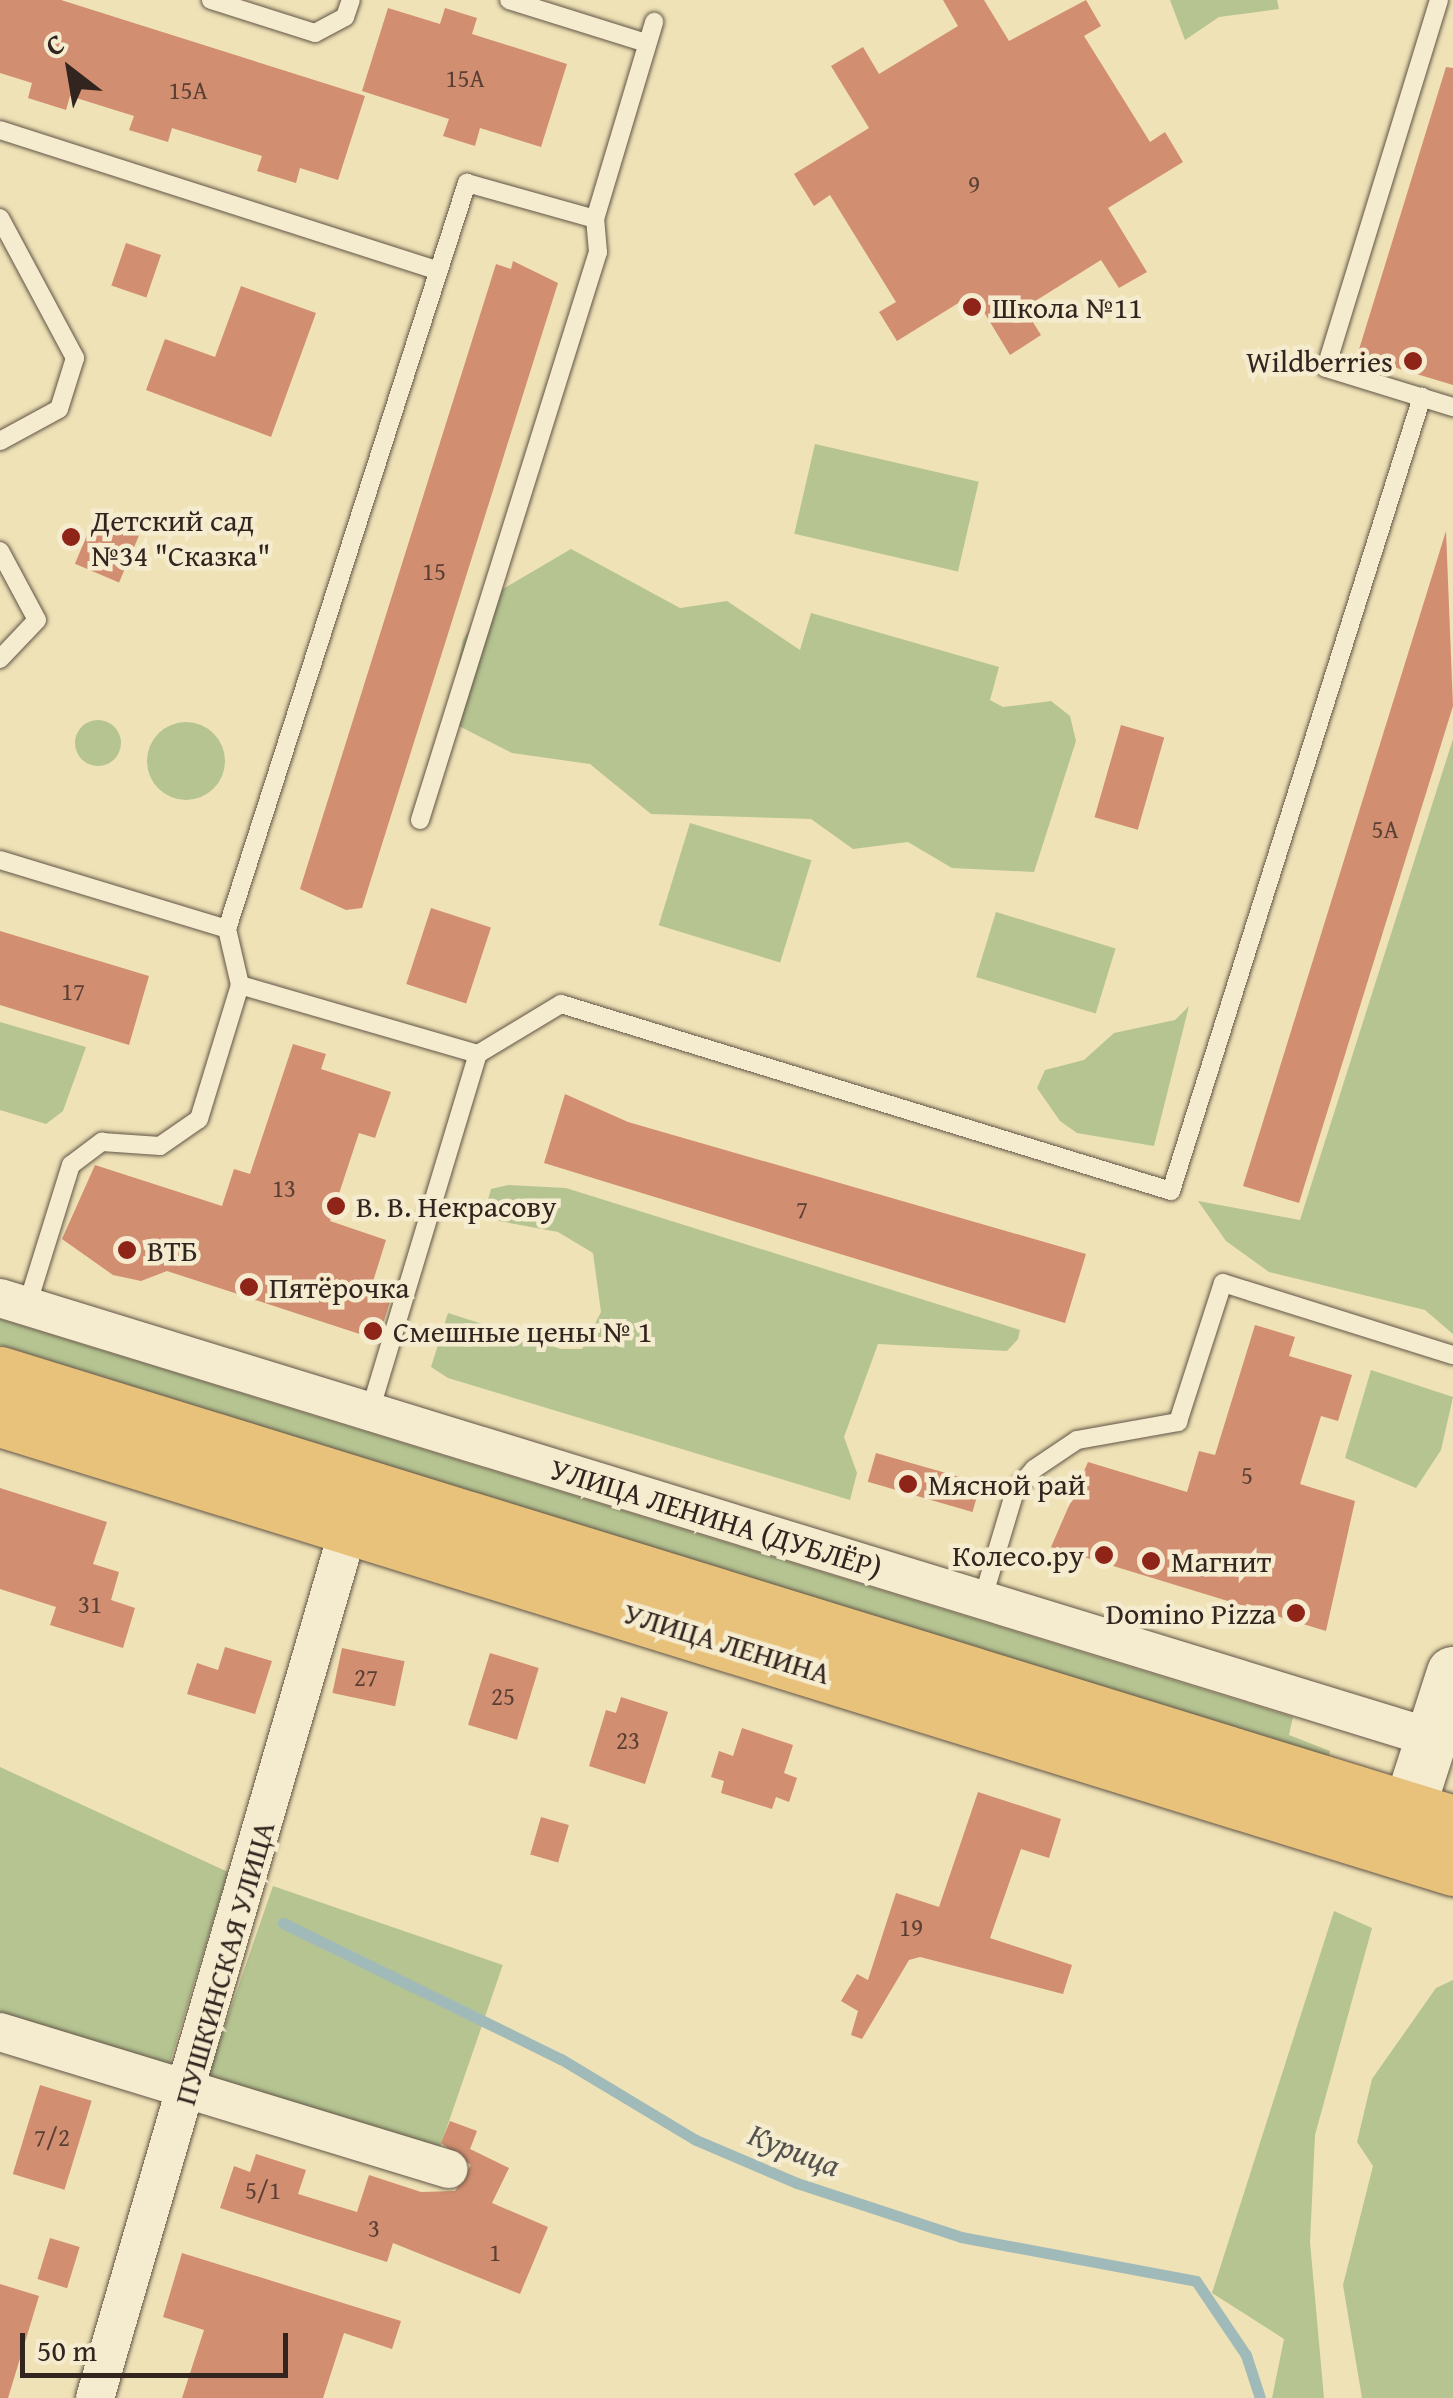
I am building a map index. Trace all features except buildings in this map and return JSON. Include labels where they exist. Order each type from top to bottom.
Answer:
[{"type":"main road","name":"УЛИЦА ЛЕНИНА","points":[[0,1374],[1419,1827],[1453,1868]]},
{"type":"main road","name":"УЛИЦА ЛЕНИНА","points":[[0,1419],[349,1527],[1419,1827]]},
{"type":"street","name":"УЛИЦА ЛЕНИНА (ДУБЛЁР)","points":[[14,1302],[1432,1738]]},
{"type":"street","name":"ПУШКИНСКАЯ УЛИЦА","points":[[95,2398],[349,1527]]},
{"type":"street","points":[[1419,1827],[1432,1738],[1453,1674]]},
{"type":"street","points":[[0,2032],[448,2170]]},
{"type":"lane","points":[[211,0],[315,33],[345,17],[350,0]]},
{"type":"lane","points":[[509,0],[646,43]]},
{"type":"lane","points":[[1439,0],[1326,368],[1453,407]]},
{"type":"lane","points":[[420,820],[598,252],[595,220],[654,22]]},
{"type":"lane","points":[[0,130],[438,271]]},
{"type":"lane","points":[[14,1302],[70,1165],[102,1142],[160,1146],[199,1118],[240,985],[227,929],[467,182],[595,220]]},
{"type":"lane","points":[[0,218],[75,358],[60,409],[0,441]]},
{"type":"lane","points":[[370,1411],[478,1054],[561,1004],[1171,1191],[1422,397]]},
{"type":"lane","points":[[0,550],[37,620],[0,659]]},
{"type":"lane","points":[[0,860],[227,929]]},
{"type":"lane","points":[[240,985],[478,1054]]},
{"type":"lane","points":[[982,1601],[1016,1491],[1034,1469],[1077,1440],[1178,1422],[1223,1283],[1453,1355]]},
{"type":"green space","points":[[1170,0],[1277,0],[1279,9],[1219,17],[1185,40]]},
{"type":"green space","points":[[815,444],[979,482],[958,571],[794,534]]},
{"type":"green space","points":[[571,549],[680,608],[727,601],[800,650],[811,613],[999,667],[990,700],[1003,707],[1051,701],[1070,716],[1076,741],[1034,872],[952,868],[908,842],[853,849],[811,819],[651,814],[590,764],[512,753],[447,720],[463,640],[491,596]]},
{"type":"green space","points":[[98,720],[114,727],[121,743],[114,759],[98,766],[82,759],[75,743],[82,727]]},
{"type":"green space","points":[[186,722],[214,733],[225,761],[214,789],[186,800],[158,789],[147,761],[158,733]]},
{"type":"green space","points":[[1453,739],[1453,1334],[1425,1310],[1269,1272],[1226,1241],[1198,1201],[1300,1220]]},
{"type":"green space","points":[[690,823],[811,860],[780,962],[659,925]]},
{"type":"green space","points":[[996,912],[1116,949],[1096,1014],[976,977]]},
{"type":"green space","points":[[1189,1006],[1154,1146],[1077,1133],[1060,1121],[1037,1088],[1045,1070],[1084,1060],[1114,1033],[1175,1020]]},
{"type":"green space","points":[[0,1022],[86,1047],[63,1111],[46,1124],[0,1110]]},
{"type":"green space","points":[[508,1185],[566,1188],[1020,1330],[1018,1339],[1007,1351],[878,1344],[844,1437],[857,1473],[850,1500],[448,1378],[431,1367],[448,1313],[561,1349],[582,1349],[601,1312],[593,1253],[558,1232],[499,1221],[486,1207],[491,1189]]},
{"type":"green space","points":[[0,1319],[1293,1717],[1289,1735],[1330,1751],[1328,1759],[0,1345]]},
{"type":"green space","points":[[1371,1370],[1453,1397],[1441,1450],[1416,1488],[1345,1458]]},
{"type":"green space","points":[[0,1767],[228,1872],[169,2065],[0,2019]]},
{"type":"green space","points":[[273,1886],[503,1965],[437,2156],[207,2077]]},
{"type":"green space","points":[[1334,1911],[1372,1928],[1315,2135],[1310,2242],[1324,2398],[1272,2398],[1284,2339],[1212,2293]]},
{"type":"green space","points":[[1453,1980],[1453,2398],[1362,2398],[1343,2285],[1373,2166],[1357,2142],[1372,2079],[1436,1988]]},
{"type":"waterway","name":"Курица","points":[[283,1923],[561,2059],[696,2140],[797,2183],[961,2237],[1196,2281],[1246,2355],[1260,2398]]},
{"type":"place","name":"Школа №11","points":[[972,307]]},
{"type":"place","name":"Wildberries","points":[[1413,361]]},
{"type":"place","name":"Детский сад №34 \"Сказка\"","points":[[71,537]]},
{"type":"place","name":"В. В. Некрасову","points":[[336,1206]]},
{"type":"place","name":"ВТБ","points":[[127,1250]]},
{"type":"place","name":"Пятёрочка","points":[[249,1287]]},
{"type":"place","name":"Смешные цены № 1","points":[[373,1331]]},
{"type":"place","name":"Мясной рай","points":[[908,1484]]},
{"type":"place","name":"Колесо.ру","points":[[1104,1555]]},
{"type":"place","name":"Магнит","points":[[1151,1561]]},
{"type":"place","name":"Domino Pizza","points":[[1296,1613]]}]
